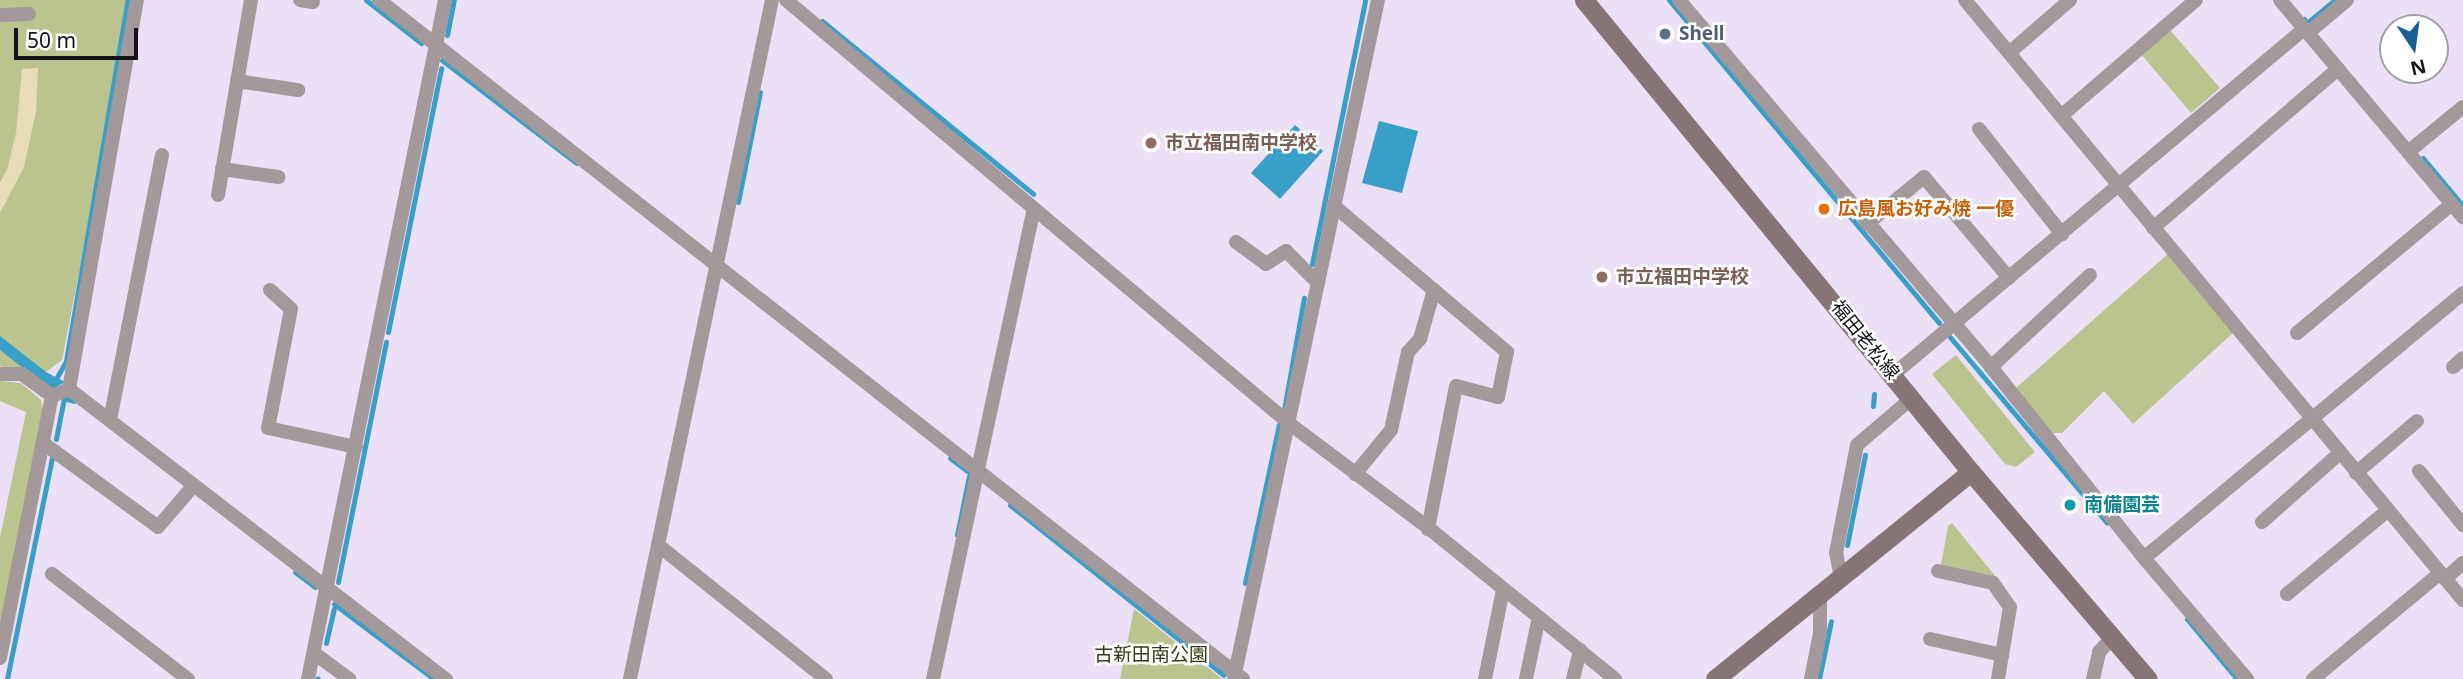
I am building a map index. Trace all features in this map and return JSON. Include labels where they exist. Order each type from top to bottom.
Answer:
[{"type":"main road","name":"福田老松線","points":[[1584,0],[1894,374],[1971,472],[2148,679]]},
{"type":"main road","points":[[1715,679],[1971,472]]},
{"type":"street","points":[[69,388],[137,0]]},
{"type":"street","points":[[218,195],[251,0]]},
{"type":"street","points":[[379,0],[1237,677],[1333,205],[1378,0]]},
{"type":"street","points":[[308,679],[445,0]]},
{"type":"street","points":[[630,679],[772,0]]},
{"type":"street","points":[[786,0],[1290,425],[1428,529],[1615,679]]},
{"type":"street","points":[[1679,0],[1991,367],[2144,558],[2247,679]]},
{"type":"street","points":[[1965,0],[2463,600]]},
{"type":"street","points":[[2009,53],[2070,0]]},
{"type":"street","points":[[2061,116],[2196,0]]},
{"type":"street","points":[[2280,0],[2463,217]]},
{"type":"street","points":[[1894,374],[2340,2]]},
{"type":"street","points":[[0,15],[29,15]]},
{"type":"street","points":[[2153,228],[2338,69]]},
{"type":"street","points":[[237,81],[298,90]]},
{"type":"street","points":[[2408,152],[2463,107]]},
{"type":"street","points":[[1979,129],[2062,234]]},
{"type":"street","points":[[110,420],[162,155]]},
{"type":"street","points":[[222,169],[278,177]]},
{"type":"street","points":[[1867,224],[1924,177],[2009,278]]},
{"type":"street","points":[[2297,333],[2452,204]]},
{"type":"street","points":[[1333,205],[1507,352],[1498,397],[1456,386],[1428,529]]},
{"type":"street","points":[[933,679],[1034,209]]},
{"type":"street","points":[[1236,242],[1266,264],[1286,251],[1318,284]]},
{"type":"street","points":[[1991,367],[2090,275]]},
{"type":"street","points":[[270,290],[291,309],[268,428],[356,447]]},
{"type":"street","points":[[1355,474],[1391,430],[1408,352],[1420,339],[1434,290]]},
{"type":"street","points":[[2144,558],[2463,293]]},
{"type":"street","points":[[0,374],[22,374],[52,396]]},
{"type":"street","points":[[52,396],[69,388]]},
{"type":"street","points":[[69,388],[446,679]]},
{"type":"street","points":[[0,658],[52,396]]},
{"type":"street","points":[[1841,578],[1836,553],[1857,445],[1912,398]]},
{"type":"street","points":[[2356,473],[2417,421]]},
{"type":"street","points":[[43,443],[158,527],[194,485]]},
{"type":"street","points":[[2262,523],[2340,453]]},
{"type":"street","points":[[2419,471],[2463,525]]},
{"type":"street","points":[[2287,594],[2388,510]]},
{"type":"street","points":[[658,545],[827,679]]},
{"type":"street","points":[[2313,679],[2463,563]]},
{"type":"street","points":[[1938,571],[1993,583],[2010,607],[1998,679]]},
{"type":"street","points":[[52,574],[188,679]]},
{"type":"street","points":[[1485,679],[1503,590]]},
{"type":"street","points":[[1811,679],[1820,633],[1820,595]]},
{"type":"street","points":[[1526,679],[1539,617]]},
{"type":"street","points":[[2093,679],[2099,652],[2113,637]]},
{"type":"street","points":[[1930,639],[2002,655]]},
{"type":"street","points":[[1573,679],[1580,650]]},
{"type":"street","points":[[314,653],[349,679]]},
{"type":"green space","points":[[0,0],[132,0],[62,360],[46,372],[30,374],[0,366]]},
{"type":"green space","points":[[2170,30],[2220,88],[2191,113],[2141,54]]},
{"type":"green space","points":[[2169,253],[2233,333],[2133,424],[2104,391],[2062,433],[2050,433],[2016,388]]},
{"type":"green space","points":[[1956,355],[2035,452],[2016,467],[2005,464],[1932,374]]},
{"type":"green space","points":[[0,381],[21,383],[41,400],[43,413],[0,624],[0,537],[26,412],[0,401]]},
{"type":"green space","points":[[1952,523],[1996,577],[1941,565],[1948,526]]},
{"type":"green space","name":"古新田南公園","points":[[1134,609],[1222,679],[1120,679]]},
{"type":"sand","points":[[38,68],[36,112],[24,167],[0,213],[0,182],[7,170],[16,133],[22,69]]},
{"type":"water","points":[[1379,121],[1418,131],[1402,193],[1362,183]]},
{"type":"water","points":[[1295,125],[1323,151],[1280,199],[1251,173]]},
{"type":"water","points":[[0,336],[46,372],[65,382],[51,390],[0,350]]},
{"type":"waterway","points":[[54,382],[66,361],[128,0]]},
{"type":"waterway","points":[[366,0],[421,43]]},
{"type":"waterway","points":[[447,35],[454,0]]},
{"type":"waterway","points":[[1312,264],[1365,0]]},
{"type":"waterway","points":[[1669,0],[1939,323]]},
{"type":"waterway","points":[[2304,19],[2307,23],[2334,0]]},
{"type":"waterway","points":[[822,21],[1033,194]]},
{"type":"waterway","points":[[442,60],[576,163]]},
{"type":"waterway","points":[[388,332],[441,68]]},
{"type":"waterway","points":[[738,202],[760,92]]},
{"type":"waterway","points":[[2423,158],[2463,206]]},
{"type":"waterway","points":[[1284,410],[1304,298]]},
{"type":"waterway","points":[[1950,337],[2107,523]]},
{"type":"waterway","points":[[338,582],[386,342]]},
{"type":"waterway","points":[[1873,406],[1874,394]]},
{"type":"waterway","points":[[56,439],[64,398],[74,401]]},
{"type":"waterway","points":[[1245,583],[1279,425]]},
{"type":"waterway","points":[[1847,545],[1865,455]]},
{"type":"waterway","points":[[7,679],[52,458]]},
{"type":"waterway","points":[[950,458],[970,473]]},
{"type":"waterway","points":[[957,535],[969,476]]},
{"type":"waterway","points":[[1010,505],[1224,675]]},
{"type":"waterway","points":[[295,572],[315,587]]},
{"type":"waterway","points":[[334,604],[434,679]]},
{"type":"waterway","points":[[326,643],[334,609]]},
{"type":"waterway","points":[[2187,619],[2237,679]]},
{"type":"waterway","points":[[1819,679],[1831,621]]},
{"type":"place","name":"Shell","points":[[1665,34]]},
{"type":"place","name":"市立福田南中学校","points":[[1151,143]]},
{"type":"place","name":"広島風お好み焼 一優","points":[[1824,209]]},
{"type":"place","name":"市立福田中学校","points":[[1602,277]]},
{"type":"place","name":"南備園芸","points":[[2070,505]]}]
